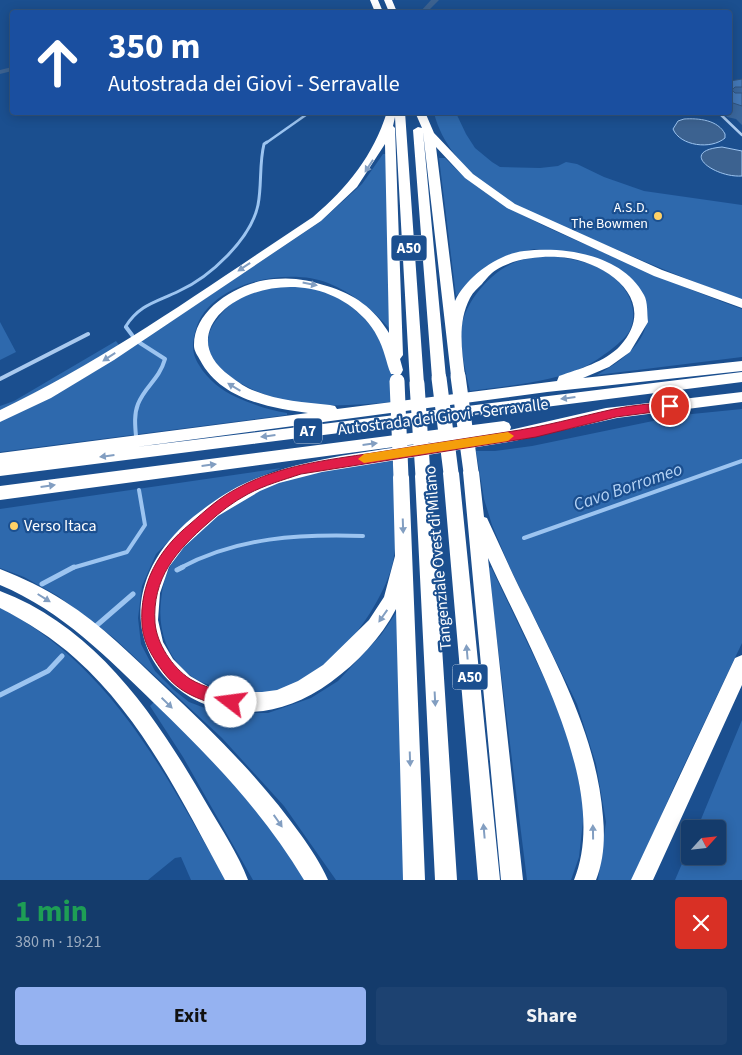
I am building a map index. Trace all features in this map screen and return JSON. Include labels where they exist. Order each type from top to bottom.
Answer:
[{"type":"highway","name":"Tangenziale Ovest di Milano","points":[[400,115],[446,880]]},
{"type":"highway","name":"Tangenziale Ovest di Milano","points":[[416,115],[439,378],[451,473],[488,880]]},
{"type":"highway","points":[[421,115],[429,134],[476,512],[512,880]]},
{"type":"highway","points":[[391,117],[397,376],[414,880]]},
{"type":"highway","points":[[0,416],[46,394],[109,357],[317,219],[345,195],[365,173],[377,153],[391,117]]},
{"type":"highway","points":[[429,134],[469,176],[512,206],[658,273],[742,304]]},
{"type":"highway","points":[[454,336],[459,308],[466,292],[492,268],[508,260],[529,254],[557,252],[578,256],[604,265],[623,278],[635,291],[641,306],[640,325],[624,349],[605,362],[547,387]]},
{"type":"highway","points":[[349,413],[273,402],[258,398],[228,384],[209,366],[203,355],[201,344],[204,326],[212,313],[230,297],[263,284],[291,281],[320,286],[362,308],[376,323],[389,347],[397,376]]},
{"type":"highway","name":"A7","points":[[0,458],[547,387],[742,366]]},
{"type":"highway","name":"Autostrada dei Giovi - Serravalle","points":[[0,470],[742,377]]},
{"type":"highway","name":"Autostrada dei Giovi - Serravalle","points":[[0,493],[742,397]]},
{"type":"highway","points":[[404,554],[396,590],[386,612],[371,631],[334,668],[309,686],[294,693],[270,700],[247,703],[216,699],[184,683],[170,671],[153,644],[149,629],[148,611],[150,594],[161,564],[171,550],[200,521],[242,492],[261,482],[301,469],[536,432],[616,413]]},
{"type":"highway","points":[[476,512],[563,697],[577,732],[587,766],[593,802],[593,844],[585,880]]},
{"type":"highway","points":[[0,577],[41,596],[80,623],[117,654],[214,748],[268,807],[317,880]]},
{"type":"highway","points":[[0,600],[26,612],[61,635],[92,661],[125,697],[185,786],[238,880]]},
{"type":"highway","points":[[642,880],[742,664]]},
{"type":"lane","points":[[721,115],[742,135]]},
{"type":"lane","points":[[0,379],[88,334]]},
{"type":"shaded area","name":"A.S.D. The Bowmen","points":[[435,115],[457,115],[475,148],[500,167],[540,168],[558,166],[566,162],[577,164],[604,177],[644,191],[742,205],[742,300],[580,234],[508,200],[486,185],[468,169],[447,144]]},
{"type":"shaded area","points":[[696,119],[713,123],[722,129],[725,138],[719,142],[704,145],[682,139],[673,129],[678,121]]},
{"type":"shaded area","points":[[722,147],[742,151],[742,176],[721,173],[705,164],[701,158],[702,154],[709,149]]},
{"type":"shaded area","points":[[383,154],[387,154],[394,328],[389,328],[361,302],[337,287],[311,278],[292,277],[252,282],[233,290],[217,300],[204,313],[196,329],[193,352],[196,360],[211,380],[220,388],[236,397],[261,407],[287,413],[287,415],[0,452],[0,421],[56,394],[99,369],[320,222],[362,184]]},
{"type":"shaded area","points":[[439,158],[445,158],[479,188],[498,201],[538,223],[706,296],[742,309],[742,357],[597,375],[615,364],[632,350],[644,332],[647,322],[647,311],[641,293],[577,253],[534,249],[515,253],[481,272],[456,296]]},
{"type":"shaded area","points":[[555,256],[577,260],[594,266],[615,279],[627,293],[631,302],[633,320],[630,330],[617,345],[604,355],[574,371],[530,383],[470,391],[461,334],[462,323],[471,302],[494,275],[513,263]]},
{"type":"shaded area","points":[[272,287],[304,287],[326,291],[359,313],[377,334],[391,361],[393,402],[321,405],[279,399],[239,383],[216,364],[210,352],[208,339],[213,325],[223,311],[236,300]]},
{"type":"shaded area","points":[[0,322],[16,352],[0,360]]},
{"type":"shaded area","points":[[116,341],[119,345],[68,377],[0,410],[0,406],[14,401]]},
{"type":"shaded area","points":[[742,409],[742,643],[676,782],[633,880],[598,880],[606,822],[596,764],[577,704],[511,570],[492,525],[484,499],[476,451],[495,451],[532,446],[682,415]]},
{"type":"shaded area","points":[[392,461],[394,468],[396,541],[391,569],[374,607],[341,650],[321,668],[298,682],[274,691],[248,694],[221,689],[201,682],[192,677],[177,663],[164,639],[162,630],[160,611],[163,589],[167,573],[179,553],[207,523],[243,499],[280,482],[298,476],[333,469]]},
{"type":"shaded area","points":[[281,468],[249,481],[225,495],[192,518],[156,554],[142,586],[138,618],[141,644],[155,671],[189,702],[218,713],[268,713],[311,698],[338,681],[381,635],[398,610],[410,880],[336,880],[284,806],[222,738],[114,638],[58,596],[24,577],[0,568],[0,509]]},
{"type":"shaded area","points":[[491,567],[558,707],[574,754],[584,812],[579,857],[571,880],[527,880],[488,568]]},
{"type":"shaded area","points":[[0,607],[40,632],[75,661],[105,692],[132,726],[157,763],[226,880],[191,880],[181,857],[175,858],[148,880],[0,880]]},
{"type":"shaded area","points":[[154,702],[220,765],[312,880],[253,880],[183,757],[150,706]]},
{"type":"shaded area","points":[[742,720],[742,880],[675,880],[681,865],[726,865],[726,820],[701,820]]},
{"type":"building","points":[[742,79],[742,87],[735,87],[732,90],[732,81]]},
{"type":"building","points":[[732,90],[735,93],[742,93],[742,106],[732,102]]},
{"type":"waterway","points":[[425,10],[435,0]]},
{"type":"waterway","points":[[0,72],[10,70]]},
{"type":"waterway","points":[[266,143],[306,115]]},
{"type":"waterway","points":[[127,328],[126,326],[131,319],[143,308],[191,285],[216,267],[238,243],[254,218],[258,205],[262,152],[264,144],[267,142]]},
{"type":"waterway","points":[[126,327],[132,335]]},
{"type":"waterway","points":[[136,436],[135,416],[138,404],[144,392],[159,372],[165,359],[140,343]]},
{"type":"waterway","name":"Cavo Borromeo","points":[[524,538],[742,461]]},
{"type":"waterway","points":[[72,568],[127,552],[145,525],[139,490]]},
{"type":"waterway","name":"Cavo Borromeo","points":[[180,568],[224,550],[269,540],[292,537],[363,536]]},
{"type":"waterway","name":"Cavo Borromeo","points":[[177,570],[183,567]]},
{"type":"waterway","points":[[42,584],[72,568]]},
{"type":"waterway","name":"Cavo Borromeo","points":[[96,626],[133,594]]},
{"type":"waterway","name":"Cavo Borromeo","points":[[0,695],[48,671],[62,656]]},
{"type":"slow traffic","points":[[364,459],[508,436]]},
{"type":"place","name":"A.S.D. The Bowmen","points":[[658,216]]},
{"type":"place","name":"Verso Itaca","points":[[14,526]]},
{"type":"route","points":[[231,702],[216,699],[199,692],[184,683],[170,671],[153,644],[149,629],[148,611],[150,594],[161,564],[182,538],[220,505],[261,482],[301,469],[536,432],[616,413],[670,406]]}]
